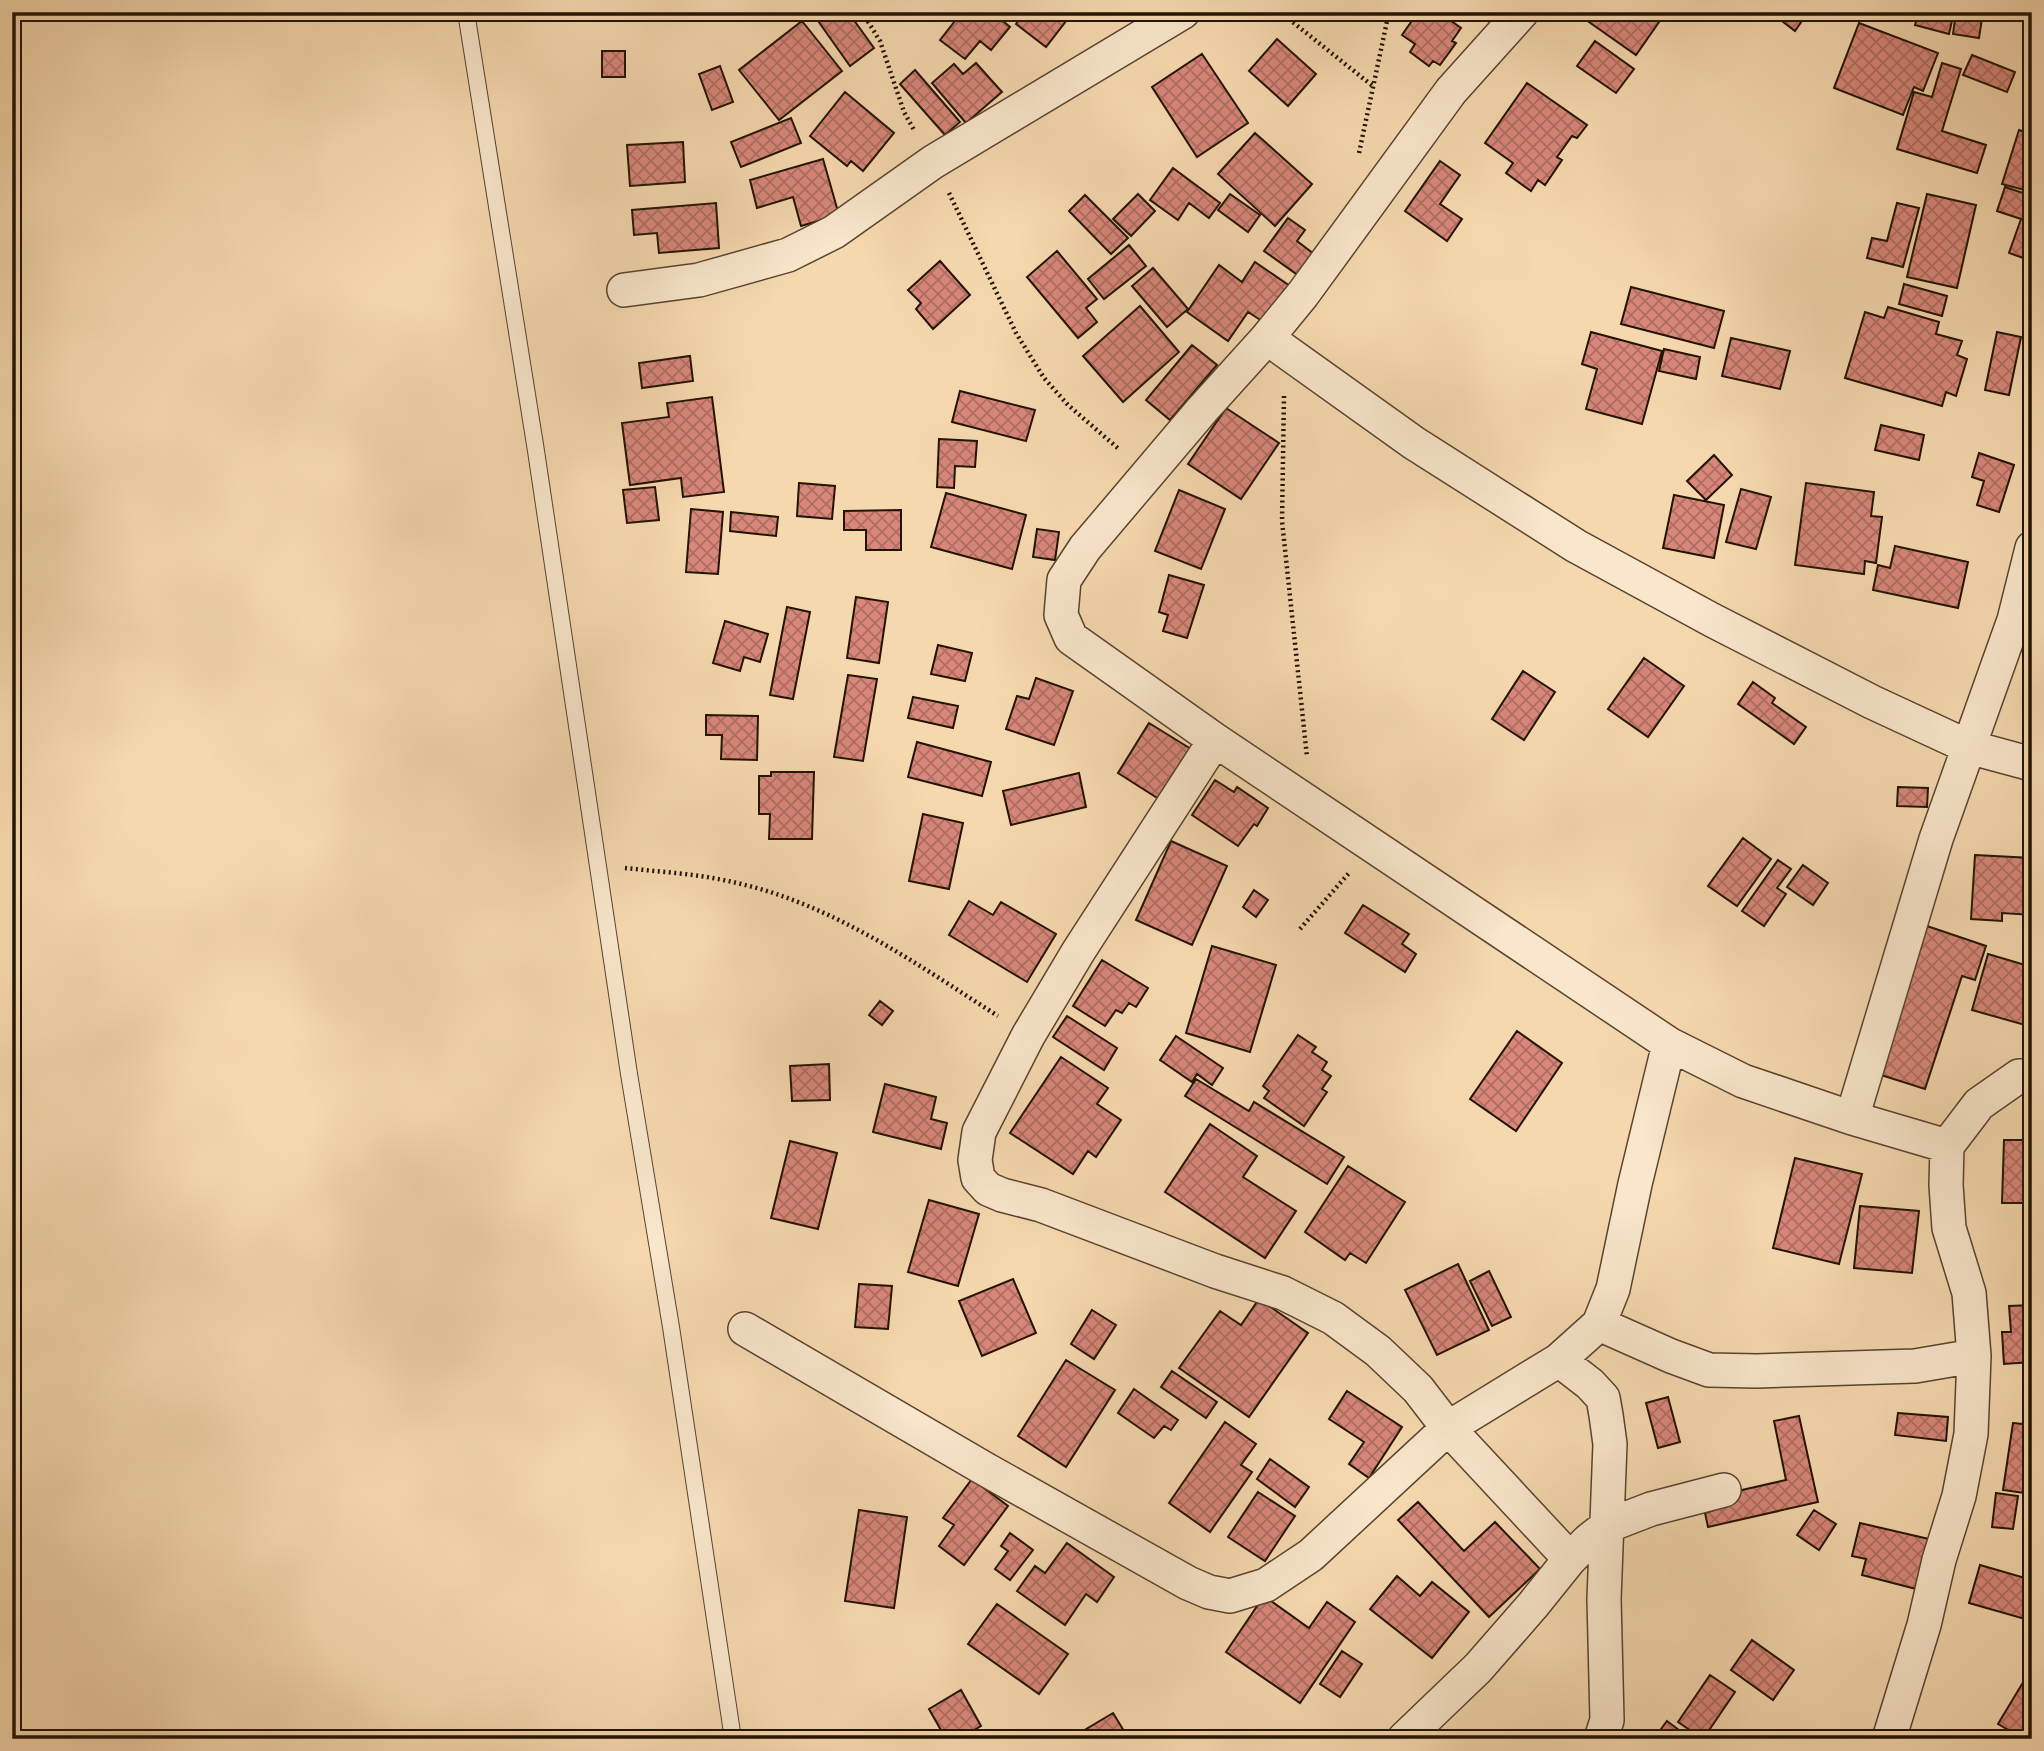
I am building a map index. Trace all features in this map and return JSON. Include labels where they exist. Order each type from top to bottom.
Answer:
[{"type":"street","points":[[624,290],[699,281],[788,256],[834,232],[933,162],[1182,12]]},
{"type":"street","points":[[1522,12],[1451,91],[1303,294],[1277,345],[1147,473],[1085,548],[1064,580],[1061,615],[1071,638],[1215,740],[1669,1044],[1743,1081],[1852,1118],[1948,1146]]},
{"type":"street","points":[[1277,345],[1414,443],[1576,546],[1872,702],[1969,747],[2032,764]]},
{"type":"street","points":[[1852,1118],[1936,839],[2014,620],[2032,548]]},
{"type":"street","points":[[1215,740],[1078,952],[1028,1036],[979,1132],[975,1160],[978,1178],[988,1189],[1063,1212],[1215,1271],[1283,1293],[1333,1318],[1378,1351],[1418,1389],[1448,1428],[1570,1559]]},
{"type":"street","points":[[745,1329],[1188,1583],[1209,1592],[1230,1596],[1266,1585],[1311,1555],[1448,1428],[1559,1360],[1599,1324],[1613,1289],[1669,1044]]},
{"type":"street","points":[[1889,1739],[1959,1496],[1971,1434],[1974,1356],[1969,1293],[1949,1228],[1946,1185],[1948,1146],[1979,1104],[2019,1076],[2032,1076]]},
{"type":"street","points":[[1599,1324],[1709,1370],[1915,1366],[1974,1356]]},
{"type":"street","points":[[1559,1360],[1590,1384],[1602,1398],[1610,1444],[1604,1599],[1607,1720],[1601,1739]]},
{"type":"street","points":[[1404,1739],[1478,1668],[1570,1559],[1607,1525],[1651,1509],[1724,1490]]},
{"type":"lane","points":[[466,12],[733,1739]]},
{"type":"path","points":[[862,12],[880,41],[904,112],[933,162],[1016,333],[1044,378],[1068,405],[1147,473]]},
{"type":"path","points":[[1280,12],[1374,87]]},
{"type":"path","points":[[1358,157],[1389,12]]},
{"type":"path","points":[[1277,345],[1282,521],[1303,707],[1309,803]]},
{"type":"path","points":[[1300,929],[1332,890],[1374,848]]},
{"type":"path","points":[[598,866],[705,876],[739,883],[811,906],[886,944],[1028,1036]]},
{"type":"building","points":[[825,12],[848,12],[874,48],[850,66],[816,18]]},
{"type":"building","points":[[962,12],[992,12],[1010,27],[991,50],[980,41],[965,59],[940,40]]},
{"type":"building","points":[[1025,12],[1073,12],[1046,47],[1016,24]]},
{"type":"building","points":[[1418,12],[1439,12],[1461,28],[1452,41],[1456,43],[1440,65],[1433,61],[1429,66],[1410,52],[1415,44],[1402,35]]},
{"type":"building","points":[[1596,12],[1666,12],[1636,55],[1589,22]]},
{"type":"building","points":[[1770,12],[1808,12],[1795,31]]},
{"type":"building","points":[[1919,12],[1954,12],[1949,34],[1915,25]]},
{"type":"building","points":[[1956,12],[1983,12],[1979,38],[1953,34]]},
{"type":"building","points":[[802,21],[842,71],[779,120],[739,70]]},
{"type":"building","points":[[1859,23],[1938,53],[1923,91],[1914,87],[1903,115],[1834,88]]},
{"type":"building","points":[[1277,39],[1316,74],[1288,106],[1249,71]]},
{"type":"building","points":[[1595,41],[1634,69],[1616,93],[1577,66]]},
{"type":"building","points":[[602,51],[625,51],[625,77],[602,77]]},
{"type":"building","points":[[1202,54],[1248,123],[1197,157],[1152,87]]},
{"type":"building","points":[[1972,55],[2015,72],[2007,92],[1963,75]]},
{"type":"building","points":[[976,63],[1002,92],[966,123],[932,83],[954,64],[963,74]]},
{"type":"building","points":[[1942,63],[1961,69],[1942,131],[1986,145],[1977,173],[1897,149],[1914,92],[1932,97]]},
{"type":"building","points":[[720,66],[733,102],[712,110],[699,74]]},
{"type":"building","points":[[915,70],[960,122],[945,135],[900,84]]},
{"type":"building","points":[[1527,83],[1587,125],[1577,138],[1572,136],[1557,157],[1562,160],[1545,185],[1538,180],[1531,191],[1506,173],[1513,163],[1485,143]]},
{"type":"building","points":[[845,92],[894,133],[863,171],[851,161],[847,166],[810,136]]},
{"type":"building","points":[[791,118],[801,143],[741,167],[731,142]]},
{"type":"building","points":[[2019,130],[2032,134],[2032,192],[2002,184]]},
{"type":"building","points":[[1255,133],[1312,184],[1275,226],[1218,174]]},
{"type":"building","points":[[683,142],[685,182],[630,186],[627,145]]},
{"type":"building","points":[[823,159],[839,215],[801,226],[793,197],[757,208],[750,180]]},
{"type":"building","points":[[1440,161],[1460,175],[1440,204],[1462,219],[1447,241],[1405,211]]},
{"type":"building","points":[[1173,168],[1220,203],[1209,218],[1189,203],[1178,220],[1150,200]]},
{"type":"building","points":[[2005,187],[2032,196],[2032,261],[2009,253],[2021,219],[1997,211]]},
{"type":"building","points":[[1138,194],[1155,211],[1131,236],[1113,219]]},
{"type":"building","points":[[1230,194],[1260,215],[1248,232],[1218,210]]},
{"type":"building","points":[[1927,194],[1976,205],[1957,288],[1907,277]]},
{"type":"building","points":[[1085,195],[1128,238],[1111,254],[1069,211]]},
{"type":"building","points":[[716,203],[719,248],[659,253],[657,233],[634,235],[632,210]]},
{"type":"building","points":[[1897,203],[1919,208],[1903,267],[1867,258],[1872,238],[1887,241]]},
{"type":"building","points":[[1288,218],[1305,230],[1297,241],[1314,254],[1299,276],[1264,251]]},
{"type":"building","points":[[1129,245],[1146,266],[1104,299],[1088,279]]},
{"type":"building","points":[[1057,251],[1097,299],[1086,308],[1097,322],[1078,338],[1027,277]]},
{"type":"building","points":[[940,261],[970,295],[933,329],[916,309],[921,303],[908,290]]},
{"type":"building","points":[[1255,262],[1290,286],[1265,323],[1248,312],[1228,341],[1187,312],[1219,265],[1242,282]]},
{"type":"building","points":[[1153,268],[1188,309],[1167,327],[1132,286]]},
{"type":"building","points":[[1904,284],[1947,296],[1942,316],[1899,304]]},
{"type":"building","points":[[1631,287],[1724,311],[1714,348],[1621,324]]},
{"type":"building","points":[[1140,306],[1179,352],[1123,402],[1083,356]]},
{"type":"building","points":[[1888,307],[1939,322],[1936,334],[1962,341],[1957,355],[1967,359],[1956,396],[1946,392],[1942,406],[1845,378],[1865,312],[1884,318]]},
{"type":"building","points":[[1591,332],[1662,351],[1642,424],[1586,409],[1597,369],[1582,364]]},
{"type":"building","points":[[1997,332],[2021,337],[2009,395],[1985,390]]},
{"type":"building","points":[[1731,338],[1790,351],[1780,389],[1722,376]]},
{"type":"building","points":[[1192,345],[1217,365],[1170,420],[1146,400]]},
{"type":"building","points":[[1664,349],[1700,357],[1696,379],[1659,371]]},
{"type":"building","points":[[690,356],[693,381],[642,388],[639,363]]},
{"type":"building","points":[[960,391],[1035,410],[1026,441],[952,422]]},
{"type":"building","points":[[712,397],[724,492],[683,497],[681,478],[630,485],[622,423],[669,417],[667,403]]},
{"type":"building","points":[[1226,408],[1279,443],[1241,499],[1188,464]]},
{"type":"building","points":[[1881,425],[1924,435],[1919,460],[1875,450]]},
{"type":"building","points":[[939,439],[977,441],[975,467],[955,466],[954,488],[937,487]]},
{"type":"building","points":[[1979,453],[2014,465],[1999,512],[1977,505],[1984,481],[1972,477]]},
{"type":"building","points":[[1714,455],[1732,475],[1706,500],[1687,481]]},
{"type":"building","points":[[799,483],[835,486],[832,519],[797,516]]},
{"type":"building","points":[[1806,483],[1874,492],[1871,516],[1882,517],[1876,563],[1865,561],[1864,574],[1795,565]]},
{"type":"building","points":[[655,487],[659,520],[627,523],[623,490]]},
{"type":"building","points":[[1741,489],[1771,497],[1756,549],[1726,542]]},
{"type":"building","points":[[1179,490],[1225,509],[1201,569],[1155,551]]},
{"type":"building","points":[[946,493],[1026,515],[1012,569],[931,547]]},
{"type":"building","points":[[1674,495],[1724,505],[1714,558],[1663,548]]},
{"type":"building","points":[[691,509],[723,512],[718,574],[686,572]]},
{"type":"building","points":[[901,510],[901,550],[866,550],[866,530],[844,530],[844,511]]},
{"type":"building","points":[[731,512],[778,517],[776,536],[730,531]]},
{"type":"building","points":[[1037,529],[1059,532],[1055,560],[1033,557]]},
{"type":"building","points":[[1895,546],[1968,562],[1958,608],[1873,590],[1878,565],[1890,568]]},
{"type":"building","points":[[1169,575],[1204,585],[1187,638],[1163,631],[1168,615],[1159,612]]},
{"type":"building","points":[[856,597],[888,602],[879,663],[847,658]]},
{"type":"building","points":[[787,607],[810,612],[793,699],[770,695]]},
{"type":"building","points":[[725,621],[768,634],[760,662],[744,657],[740,671],[713,663]]},
{"type":"building","points":[[938,645],[972,653],[965,681],[931,674]]},
{"type":"building","points":[[1644,658],[1684,686],[1648,737],[1608,709]]},
{"type":"building","points":[[1523,671],[1555,692],[1524,740],[1492,719]]},
{"type":"building","points":[[848,675],[877,679],[863,761],[834,757]]},
{"type":"building","points":[[1036,678],[1073,691],[1054,745],[1006,729],[1017,696],[1029,699]]},
{"type":"building","points":[[1753,682],[1775,698],[1772,703],[1806,727],[1794,744],[1738,704]]},
{"type":"building","points":[[913,697],[958,706],[953,728],[908,718]]},
{"type":"building","points":[[706,715],[758,716],[757,760],[721,759],[722,735],[706,735]]},
{"type":"building","points":[[1149,723],[1191,749],[1159,799],[1118,773]]},
{"type":"building","points":[[917,742],[991,762],[982,796],[908,777]]},
{"type":"building","points":[[771,772],[814,772],[812,839],[769,839],[770,814],[759,814],[759,776],[771,776]]},
{"type":"building","points":[[1079,773],[1086,807],[1011,825],[1003,791]]},
{"type":"building","points":[[1215,780],[1234,792],[1237,787],[1268,808],[1257,826],[1254,824],[1238,846],[1192,815]]},
{"type":"building","points":[[1898,787],[1928,788],[1927,807],[1897,806]]},
{"type":"building","points":[[923,814],[963,823],[949,889],[909,881]]},
{"type":"building","points":[[1743,838],[1771,859],[1737,906],[1708,886]]},
{"type":"building","points":[[1171,841],[1227,866],[1192,945],[1136,920]]},
{"type":"building","points":[[1975,855],[2032,858],[2032,915],[2002,913],[2002,921],[1971,919]]},
{"type":"building","points":[[1778,860],[1791,869],[1777,888],[1786,894],[1764,926],[1742,911]]},
{"type":"building","points":[[1803,865],[1828,883],[1813,905],[1787,887]]},
{"type":"building","points":[[1254,890],[1268,900],[1256,917],[1243,907]]},
{"type":"building","points":[[969,901],[993,915],[1001,902],[1056,934],[1027,982],[949,935]]},
{"type":"building","points":[[1363,905],[1409,934],[1402,944],[1416,954],[1405,972],[1345,933]]},
{"type":"building","points":[[1927,926],[1986,946],[1975,980],[1962,976],[1925,1089],[1878,1074]]},
{"type":"building","points":[[1212,946],[1276,965],[1250,1052],[1186,1033]]},
{"type":"building","points":[[1988,954],[2032,967],[2032,1027],[1972,1010]]},
{"type":"building","points":[[1102,960],[1148,988],[1136,1007],[1129,1003],[1122,1013],[1116,1010],[1105,1026],[1073,1006]]},
{"type":"building","points":[[880,1001],[893,1011],[882,1025],[869,1015]]},
{"type":"building","points":[[1067,1016],[1117,1048],[1104,1070],[1053,1037]]},
{"type":"building","points":[[1517,1031],[1562,1063],[1516,1131],[1470,1099]]},
{"type":"building","points":[[1298,1035],[1316,1047],[1312,1052],[1327,1062],[1322,1070],[1331,1076],[1322,1089],[1327,1092],[1304,1126],[1264,1098],[1269,1091],[1263,1086]]},
{"type":"building","points":[[1176,1036],[1223,1068],[1212,1085],[1197,1074],[1192,1082],[1160,1060]]},
{"type":"building","points":[[1061,1057],[1108,1088],[1097,1104],[1121,1120],[1096,1157],[1088,1151],[1073,1174],[1010,1133]]},
{"type":"building","points":[[829,1064],[830,1100],[792,1101],[790,1066]]},
{"type":"building","points":[[1196,1079],[1249,1111],[1254,1102],[1344,1157],[1327,1184],[1185,1096]]},
{"type":"building","points":[[885,1084],[936,1097],[931,1119],[947,1123],[941,1149],[873,1132]]},
{"type":"building","points":[[1210,1124],[1257,1156],[1243,1177],[1296,1211],[1265,1258],[1165,1192]]},
{"type":"building","points":[[2004,1140],[2032,1140],[2032,1203],[2002,1203]]},
{"type":"building","points":[[790,1141],[837,1153],[818,1229],[771,1218]]},
{"type":"building","points":[[1795,1158],[1862,1174],[1839,1264],[1773,1248]]},
{"type":"building","points":[[1348,1166],[1405,1202],[1366,1263],[1350,1253],[1345,1260],[1305,1232]]},
{"type":"building","points":[[929,1200],[979,1214],[958,1286],[908,1272]]},
{"type":"building","points":[[1860,1206],[1919,1211],[1912,1273],[1854,1268]]},
{"type":"building","points":[[1458,1264],[1489,1330],[1437,1355],[1405,1290]]},
{"type":"building","points":[[1489,1271],[1511,1317],[1492,1326],[1470,1281]]},
{"type":"building","points":[[1013,1279],[1036,1333],[982,1356],[959,1301]]},
{"type":"building","points":[[859,1284],[892,1286],[888,1329],[855,1327]]},
{"type":"building","points":[[1259,1299],[1308,1333],[1249,1417],[1179,1368],[1220,1311],[1241,1325]]},
{"type":"building","points":[[2032,1305],[2032,1362],[2004,1364],[2002,1332],[2011,1332],[2009,1306]]},
{"type":"building","points":[[1092,1310],[1116,1325],[1094,1359],[1071,1344]]},
{"type":"building","points":[[1066,1360],[1115,1390],[1066,1467],[1018,1436]]},
{"type":"building","points":[[1172,1371],[1217,1402],[1206,1418],[1161,1387]]},
{"type":"building","points":[[1134,1389],[1178,1420],[1171,1430],[1164,1426],[1154,1438],[1118,1413]]},
{"type":"building","points":[[1347,1391],[1402,1427],[1369,1478],[1349,1464],[1364,1442],[1329,1419]]},
{"type":"building","points":[[1668,1397],[1680,1442],[1658,1448],[1646,1403]]},
{"type":"building","points":[[1898,1413],[1948,1417],[1946,1441],[1895,1435]]},
{"type":"building","points":[[1799,1416],[1818,1502],[1708,1527],[1705,1513],[1714,1510],[1711,1497],[1786,1480],[1774,1421]]},
{"type":"building","points":[[1225,1422],[1256,1444],[1241,1465],[1252,1472],[1210,1532],[1169,1503]]},
{"type":"building","points":[[2013,1423],[2032,1425],[2032,1494],[2003,1490]]},
{"type":"building","points":[[1270,1459],[1309,1487],[1295,1507],[1257,1479]]},
{"type":"building","points":[[972,1479],[1008,1506],[964,1565],[939,1546],[954,1525],[943,1518]]},
{"type":"building","points":[[1258,1492],[1295,1516],[1265,1561],[1228,1537]]},
{"type":"building","points":[[1996,1493],[2018,1496],[2013,1529],[1992,1527]]},
{"type":"building","points":[[1418,1502],[1464,1551],[1495,1522],[1540,1569],[1489,1617],[1398,1520]]},
{"type":"building","points":[[859,1510],[907,1517],[894,1608],[845,1601]]},
{"type":"building","points":[[1814,1510],[1836,1524],[1819,1550],[1797,1535]]},
{"type":"building","points":[[1860,1523],[1929,1539],[1916,1589],[1862,1575],[1866,1559],[1852,1556]]},
{"type":"building","points":[[1010,1533],[1033,1550],[1010,1580],[995,1569],[1008,1551],[1001,1546]]},
{"type":"building","points":[[1067,1543],[1114,1577],[1097,1602],[1086,1594],[1065,1625],[1017,1591],[1035,1566],[1045,1573]]},
{"type":"building","points":[[1980,1565],[2032,1580],[2032,1621],[1969,1603]]},
{"type":"building","points":[[1397,1576],[1420,1596],[1432,1582],[1469,1612],[1432,1658],[1370,1609]]},
{"type":"building","points":[[1264,1596],[1309,1628],[1327,1602],[1355,1622],[1300,1703],[1226,1652]]},
{"type":"building","points":[[997,1604],[1068,1654],[1039,1694],[968,1644]]},
{"type":"building","points":[[1752,1640],[1794,1670],[1773,1700],[1731,1670]]},
{"type":"building","points":[[1342,1651],[1362,1664],[1340,1697],[1320,1684]]},
{"type":"building","points":[[1710,1675],[1735,1692],[1703,1739],[1678,1722]]},
{"type":"building","points":[[2025,1679],[2032,1683],[2032,1721],[2022,1738],[1998,1724]]},
{"type":"building","points":[[961,1690],[981,1726],[959,1739],[946,1739],[929,1709]]},
{"type":"building","points":[[1113,1713],[1127,1736],[1122,1739],[1074,1739],[1073,1737]]},
{"type":"building","points":[[1667,1721],[1691,1739],[1659,1739],[1656,1736]]}]
